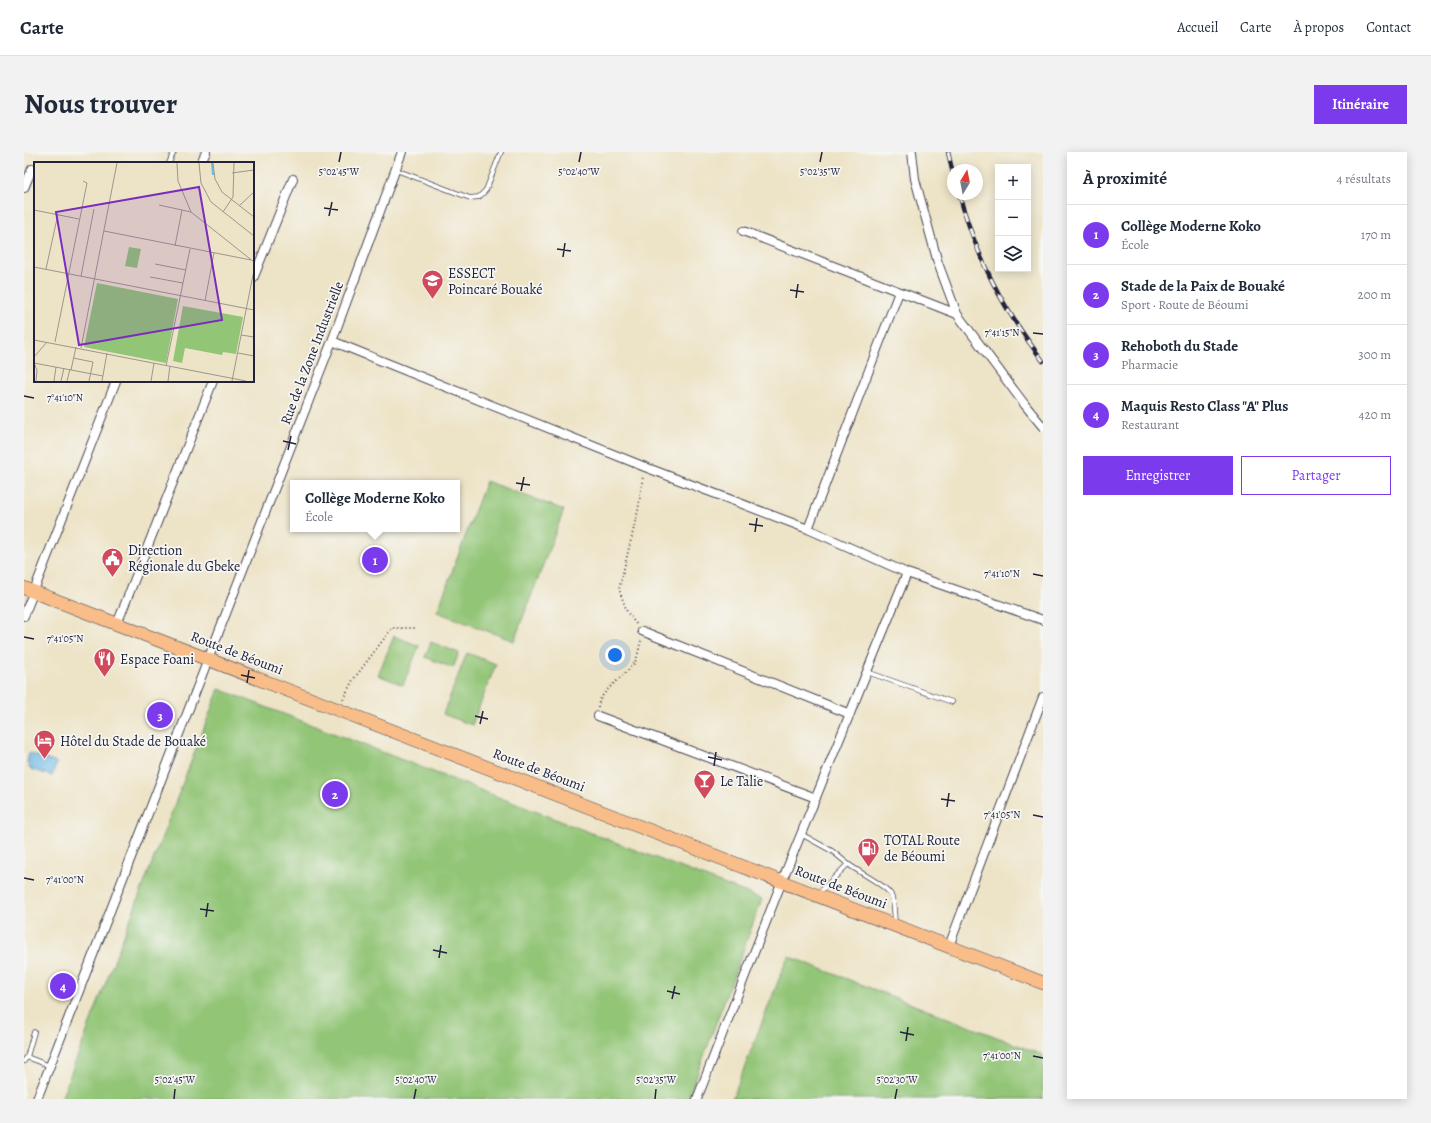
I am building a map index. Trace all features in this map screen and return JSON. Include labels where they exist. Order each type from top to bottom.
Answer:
[{"type":"main road","name":"Route de Béoumi","points":[[29,590],[1043,983]]},
{"type":"street","points":[[201,162],[206,152]]},
{"type":"street","name":"Rue de la Zone Industrielle","points":[[37,1099],[332,341],[402,152]]},
{"type":"street","points":[[912,152],[915,179],[938,263],[957,314],[1043,427]]},
{"type":"street","points":[[24,188],[30,168]]},
{"type":"street","points":[[254,276],[293,178]]},
{"type":"street","points":[[743,231],[957,314]]},
{"type":"street","points":[[808,529],[899,292]]},
{"type":"street","points":[[332,341],[645,467],[808,529],[908,573],[1043,620]]},
{"type":"street","points":[[24,616],[29,590],[116,382]]},
{"type":"street","points":[[117,624],[213,382]]},
{"type":"street","points":[[697,1099],[782,881],[908,573]]},
{"type":"street","points":[[642,631],[850,714]]},
{"type":"street","points":[[949,946],[1043,697]]},
{"type":"street","points":[[598,716],[816,798]]},
{"type":"lane","points":[[169,162],[174,152]]},
{"type":"lane","points":[[395,170],[470,198],[479,197],[486,190],[501,152]]},
{"type":"lane","points":[[867,672],[952,702]]},
{"type":"lane","points":[[801,834],[832,851],[856,871],[885,888],[890,894],[893,902],[895,926]]},
{"type":"lane","points":[[817,895],[848,864]]},
{"type":"lane","points":[[34,1032],[25,1059],[50,1066]]},
{"type":"path","points":[[598,716],[598,704],[609,688],[634,662],[640,644],[642,631],[627,612],[618,589],[638,511],[645,467]]},
{"type":"path","points":[[338,709],[353,680],[392,628],[416,628]]},
{"type":"green space","points":[[486,481],[564,510],[514,641],[437,612]]},
{"type":"green space","points":[[394,636],[419,646],[403,685],[378,675]]},
{"type":"green space","points":[[431,642],[459,653],[453,668],[425,657]]},
{"type":"green space","points":[[467,653],[496,664],[472,725],[443,714]]},
{"type":"green space","points":[[219,689],[762,899],[688,1099],[61,1099]]},
{"type":"green space","points":[[788,956],[1043,1055],[1043,1099],[732,1099]]},
{"type":"water","points":[[29,753],[57,763],[52,776],[30,769],[27,762]]},
{"type":"railway","points":[[948,152],[951,164]]},
{"type":"railway","points":[[961,200],[974,240],[992,282],[1015,322],[1043,361]]},
{"type":"place","name":"ESSECT Poincaré Bouaké","points":[[432,300]]},
{"type":"place","name":"Collège Moderne Koko","points":[[375,560]]},
{"type":"place","name":"Direction Régionale du Gbeke","points":[[113,578]]},
{"type":"place","name":"Espace Foani","points":[[105,678]]},
{"type":"place","name":"Rehoboth du Stade","points":[[160,715]]},
{"type":"place","name":"Hôtel du Stade de Bouaké","points":[[45,760]]},
{"type":"place","name":"Stade de la Paix de Bouaké","points":[[335,794]]},
{"type":"place","name":"Le Talie","points":[[705,800]]},
{"type":"place","name":"TOTAL Route de Béoumi","points":[[868,868]]},
{"type":"place","name":"Maquis Resto Class \"A\" Plus","points":[[63,986]]}]
